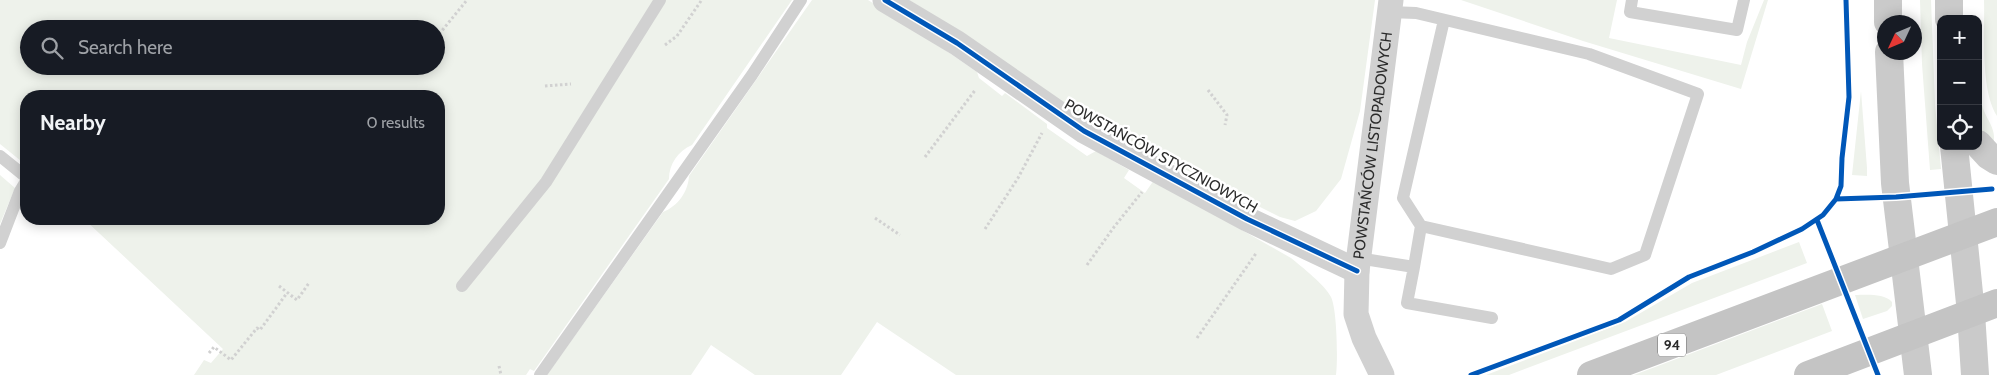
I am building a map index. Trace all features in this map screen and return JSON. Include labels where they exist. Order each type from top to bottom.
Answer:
[{"type":"main road","name":"94","points":[[1591,375],[1997,222]]},
{"type":"main road","points":[[1808,375],[1997,303]]},
{"type":"street","name":"POWSTAŃCÓW STYCZNIOWYCH","points":[[885,0],[992,67],[1084,131],[1271,231],[1358,264]]},
{"type":"street","points":[[1888,0],[1888,15]]},
{"type":"street","points":[[1949,0],[1949,15]]},
{"type":"street","name":"POWSTAŃCÓW LISTOPADOWYCH","points":[[1382,375],[1364,338],[1356,314],[1358,264],[1390,6]]},
{"type":"street","points":[[1889,60],[1893,166],[1918,375]]},
{"type":"street","points":[[1982,148],[1997,161]]},
{"type":"street","points":[[1954,150],[1971,313],[1975,375]]},
{"type":"lane","points":[[462,286],[546,182],[660,0]]},
{"type":"lane","points":[[540,375],[756,70],[801,0]]},
{"type":"lane","points":[[1632,0],[1630,12],[1737,30],[1744,0]]},
{"type":"lane","points":[[1390,6],[1589,54],[1698,94],[1645,255],[1611,269],[1421,226]]},
{"type":"lane","points":[[1444,20],[1403,198],[1421,226],[1407,303],[1492,318]]},
{"type":"lane","points":[[0,156],[20,172]]},
{"type":"lane","points":[[0,242],[20,191]]},
{"type":"lane","points":[[1358,264],[1414,267]]},
{"type":"path","points":[[445,27],[467,0]]},
{"type":"path","points":[[665,45],[677,36],[701,1]]},
{"type":"path","points":[[925,157],[992,67]]},
{"type":"path","points":[[544,86],[570,84]]},
{"type":"path","points":[[1208,90],[1227,115],[1225,125]]},
{"type":"path","points":[[985,229],[1018,178],[1047,124],[1056,112]]},
{"type":"path","points":[[1086,265],[1114,227],[1160,171]]},
{"type":"path","points":[[875,218],[900,236]]},
{"type":"path","points":[[1197,338],[1271,231]]},
{"type":"path","points":[[279,286],[297,300],[309,283]]},
{"type":"path","points":[[210,353],[214,347],[231,360],[257,328],[260,330],[287,293]]},
{"type":"path","points":[[499,366],[501,375]]},
{"type":"shaded area","points":[[0,0],[792,0],[692,145],[682,151],[675,159],[669,173],[669,179],[534,371],[530,369],[526,375],[194,375],[204,360],[211,363],[223,349],[90,225],[445,225],[445,90],[20,90],[20,160],[0,144]]},
{"type":"shaded area","points":[[812,0],[868,0],[977,72],[979,78],[1002,96],[1005,93],[1047,124],[1047,128],[1087,156],[1096,151],[1129,170],[1124,178],[1145,193],[1154,180],[1291,258],[1319,282],[1331,297],[1336,323],[1336,375],[956,375],[877,322],[841,375],[755,375],[711,345],[691,375],[547,375],[663,212],[681,198],[687,188],[689,176]]},
{"type":"shaded area","points":[[909,0],[1375,0],[1360,111],[1341,179],[1316,211],[1295,221],[1280,217],[1075,114],[961,33]]},
{"type":"shaded area","points":[[1461,0],[1617,0],[1609,38],[1741,65],[1747,42],[1764,0],[1768,0],[1741,89],[1583,41]]},
{"type":"shaded area","points":[[1920,0],[1931,0],[1937,150],[1939,150],[1941,169],[1930,170],[1922,64],[1922,15],[1920,15]]},
{"type":"shaded area","points":[[1984,0],[1997,0],[1997,116],[1988,91],[1986,76]]},
{"type":"shaded area","points":[[1861,91],[1867,168],[1867,176],[1852,175]]},
{"type":"shaded area","points":[[1982,104],[1992,127],[1994,135],[1993,145],[1982,133]]},
{"type":"shaded area","points":[[0,175],[15,188],[0,224]]},
{"type":"shaded area","points":[[1799,242],[1807,263],[1509,375],[1486,375],[1625,322],[1692,283]]},
{"type":"shaded area","points":[[1855,295],[1884,297],[1892,302],[1892,306],[1887,311],[1863,319]]},
{"type":"shaded area","points":[[1822,304],[1832,331],[1716,375],[1634,375]]},
{"type":"cycle path","points":[[885,0],[957,43],[1084,131],[1247,219],[1357,271]]},
{"type":"cycle path","points":[[1471,375],[1619,320],[1689,277],[1753,252],[1802,229],[1823,215],[1836,199],[1841,186],[1842,158],[1849,97],[1846,0]]},
{"type":"cycle path","points":[[1836,199],[1896,197],[1992,189]]},
{"type":"cycle path","points":[[1817,220],[1878,375]]}]
